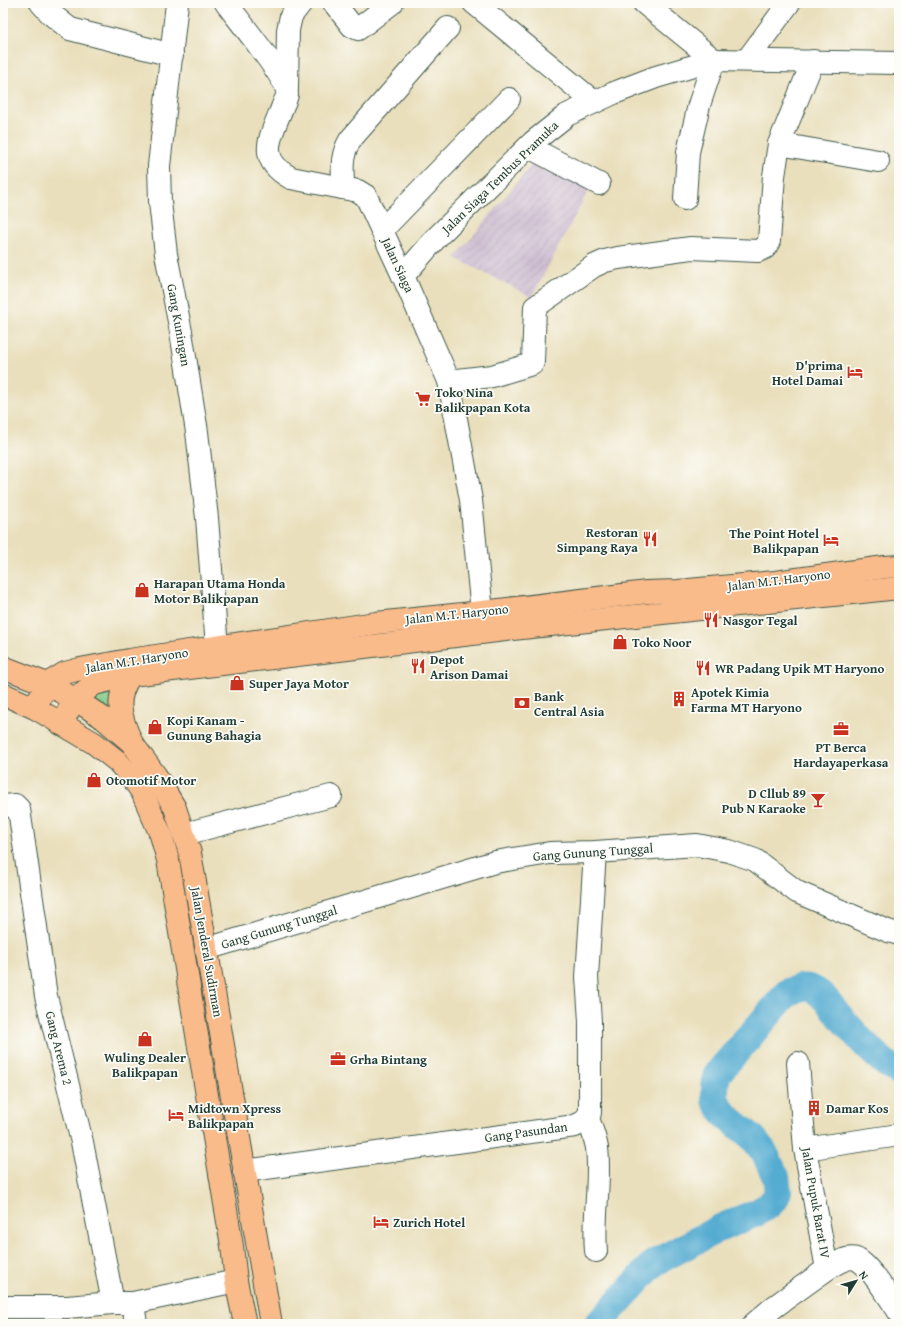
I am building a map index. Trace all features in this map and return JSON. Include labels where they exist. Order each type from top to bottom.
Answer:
[{"type":"main road","name":"Jalan M.T. Haryono","points":[[47,684],[65,674],[80,669],[376,623],[647,592],[678,591],[775,582],[899,566]]},
{"type":"main road","name":"Jalan M.T. Haryono","points":[[61,724],[75,699],[94,684],[132,675],[530,627],[899,588]]},
{"type":"main road","name":"Jalan Jenderal Sudirman","points":[[3,667],[47,684],[75,699],[102,718],[132,743],[156,776],[175,808],[190,853],[270,1320]]},
{"type":"main road","points":[[132,675],[125,683],[120,702],[121,717],[132,743]]},
{"type":"main road","points":[[35,708],[47,684]]},
{"type":"main road","name":"Jalan Jenderal Sudirman","points":[[3,694],[35,708],[94,743],[117,761],[142,792],[161,835],[168,860],[232,1246],[236,1281],[244,1320]]},
{"type":"street","points":[[40,3],[70,29],[172,55]]},
{"type":"street","name":"Gang Kuningan","points":[[178,3],[159,166],[160,202],[166,254],[181,332],[197,432],[207,518],[216,647]]},
{"type":"street","points":[[226,3],[275,67],[284,81],[287,93]]},
{"type":"street","name":"Jalan Siaga","points":[[301,3],[291,16],[288,30],[287,93],[269,144],[269,154],[271,160],[282,173],[291,178],[358,191],[366,196],[382,230],[449,381],[471,500],[482,612]]},
{"type":"street","points":[[334,3],[352,26],[358,29],[392,3]]},
{"type":"street","points":[[474,3],[594,102]]},
{"type":"street","points":[[644,3],[714,60],[699,105],[688,152],[685,199]]},
{"type":"street","points":[[747,60],[789,3]]},
{"type":"street","points":[[344,188],[342,160],[344,150],[350,140],[448,28]]},
{"type":"street","name":"Jalan Siaga Tembus Pramuka","points":[[403,276],[437,237],[548,129],[567,115],[614,92],[656,77],[714,60],[899,62]]},
{"type":"street","points":[[449,381],[492,376],[532,364],[535,307],[605,261],[691,248],[758,251],[765,248],[769,241],[774,176],[779,144],[813,61]]},
{"type":"street","points":[[382,230],[508,99]]},
{"type":"street","points":[[779,144],[878,161]]},
{"type":"street","points":[[529,147],[598,184]]},
{"type":"street","points":[[184,834],[331,796]]},
{"type":"street","name":"Gang Arema 2","points":[[3,806],[16,805],[19,809],[46,996],[82,1142],[127,1310]]},
{"type":"street","name":"Gang Gunung Tunggal","points":[[206,949],[495,862],[550,852],[595,852],[697,845],[728,851],[755,860],[797,892],[888,931],[899,934]]},
{"type":"street","points":[[595,852],[587,978],[590,1021],[591,1094],[590,1113],[588,1118],[596,1146],[598,1165],[596,1251]]},
{"type":"street","name":"Jalan Pupuk Barat IV","points":[[798,1062],[805,1149],[827,1269],[850,1258],[856,1259],[861,1262],[872,1274],[899,1312]]},
{"type":"street","name":"Gang Pasundan","points":[[244,1171],[575,1126],[588,1118]]},
{"type":"street","points":[[805,1149],[899,1136]]},
{"type":"street","points":[[754,1324],[774,1307],[827,1269]]},
{"type":"street","points":[[3,1307],[67,1307],[127,1310],[236,1281]]},
{"type":"shaded area","points":[[533,163],[592,184],[532,297],[455,258]]},
{"type":"green space","points":[[118,689],[115,712],[95,702],[94,694]]},
{"type":"waterway","points":[[598,1324],[654,1263],[718,1229],[758,1212],[775,1199],[778,1191],[776,1177],[764,1152],[753,1138],[725,1115],[715,1100],[715,1087],[717,1074],[788,992],[798,988],[809,988],[817,992],[874,1053],[891,1067],[899,1071]]},
{"type":"place","name":"D'prima Hotel Damai","points":[[855,372]]},
{"type":"place","name":"Toko Nina Balikpapan Kota","points":[[423,399]]},
{"type":"place","name":"Restoran Simpang Raya","points":[[650,539]]},
{"type":"place","name":"The Point Hotel Balikpapan","points":[[831,540]]},
{"type":"place","name":"Harapan Utama Honda Motor Balikpapan","points":[[142,590]]},
{"type":"place","name":"Nasgor Tegal","points":[[711,620]]},
{"type":"place","name":"Toko Noor","points":[[620,642]]},
{"type":"place","name":"Depot Arison Damai","points":[[418,666]]},
{"type":"place","name":"WR Padang Upik MT Haryono","points":[[703,668]]},
{"type":"place","name":"Super Jaya Motor","points":[[237,683]]},
{"type":"place","name":"Apotek Kimia Farma MT Haryono","points":[[679,699]]},
{"type":"place","name":"Bank Central Asia","points":[[522,703]]},
{"type":"place","name":"Kopi Kanam - Gunung Bahagia","points":[[155,727]]},
{"type":"place","name":"PT Berca Hardayaperkasa","points":[[841,729]]},
{"type":"place","name":"Otomotif Motor","points":[[94,780]]},
{"type":"place","name":"D Cllub 89 Pub N Karaoke","points":[[818,800]]},
{"type":"place","name":"Wuling Dealer Balikpapan","points":[[145,1039]]},
{"type":"place","name":"Grha Bintang","points":[[338,1059]]},
{"type":"place","name":"Damar Kos","points":[[814,1108]]},
{"type":"place","name":"Midtown Xpress Balikpapan","points":[[176,1115]]},
{"type":"place","name":"Zurich Hotel","points":[[381,1222]]}]
